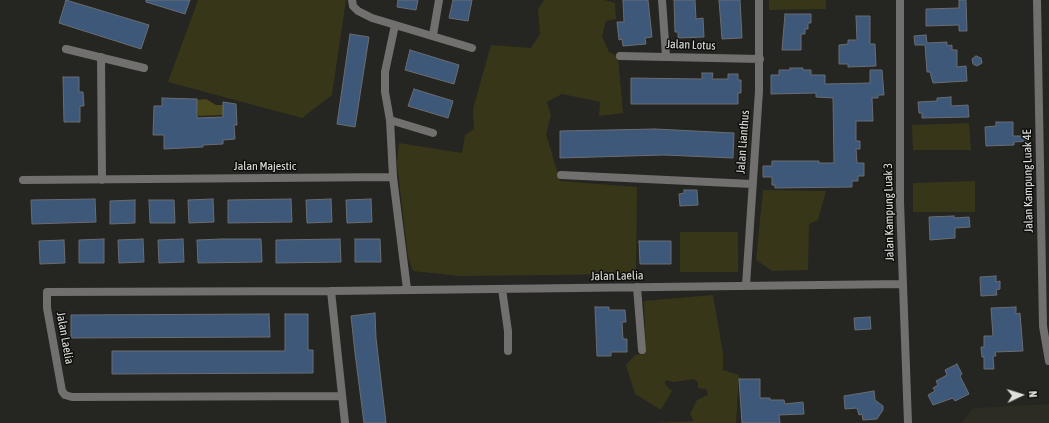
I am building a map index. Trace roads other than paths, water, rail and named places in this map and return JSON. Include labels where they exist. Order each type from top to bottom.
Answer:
[{"type":"street","points":[[352,0],[353,6],[358,12],[372,18],[433,35],[472,48]]},
{"type":"street","points":[[433,35],[439,0]]},
{"type":"street","points":[[662,0],[666,56]]},
{"type":"street","name":"Jalan Lianthus","points":[[746,285],[760,59],[760,0]]},
{"type":"street","name":"Jalan Kampung Luak 3","points":[[900,0],[899,123],[902,284],[908,423]]},
{"type":"street","name":"Jalan Kampung Luak 4E","points":[[1037,0],[1036,45],[1043,326],[1049,361]]},
{"type":"street","points":[[395,25],[385,72],[384,92],[390,120],[393,177],[407,290]]},
{"type":"street","points":[[66,49],[144,68]]},
{"type":"street","name":"Jalan Lotus","points":[[620,56],[760,59]]},
{"type":"street","points":[[101,57],[102,180]]},
{"type":"street","points":[[390,120],[433,133]]},
{"type":"street","points":[[561,175],[752,184]]},
{"type":"street","name":"Jalan Majestic","points":[[23,180],[393,177]]},
{"type":"street","name":"Jalan Laelia","points":[[341,396],[72,397],[65,394],[62,390],[47,308],[47,292],[331,291],[902,284]]},
{"type":"street","points":[[637,287],[642,350]]},
{"type":"street","points":[[502,289],[508,331],[508,351]]},
{"type":"street","points":[[331,291],[345,423]]}]
